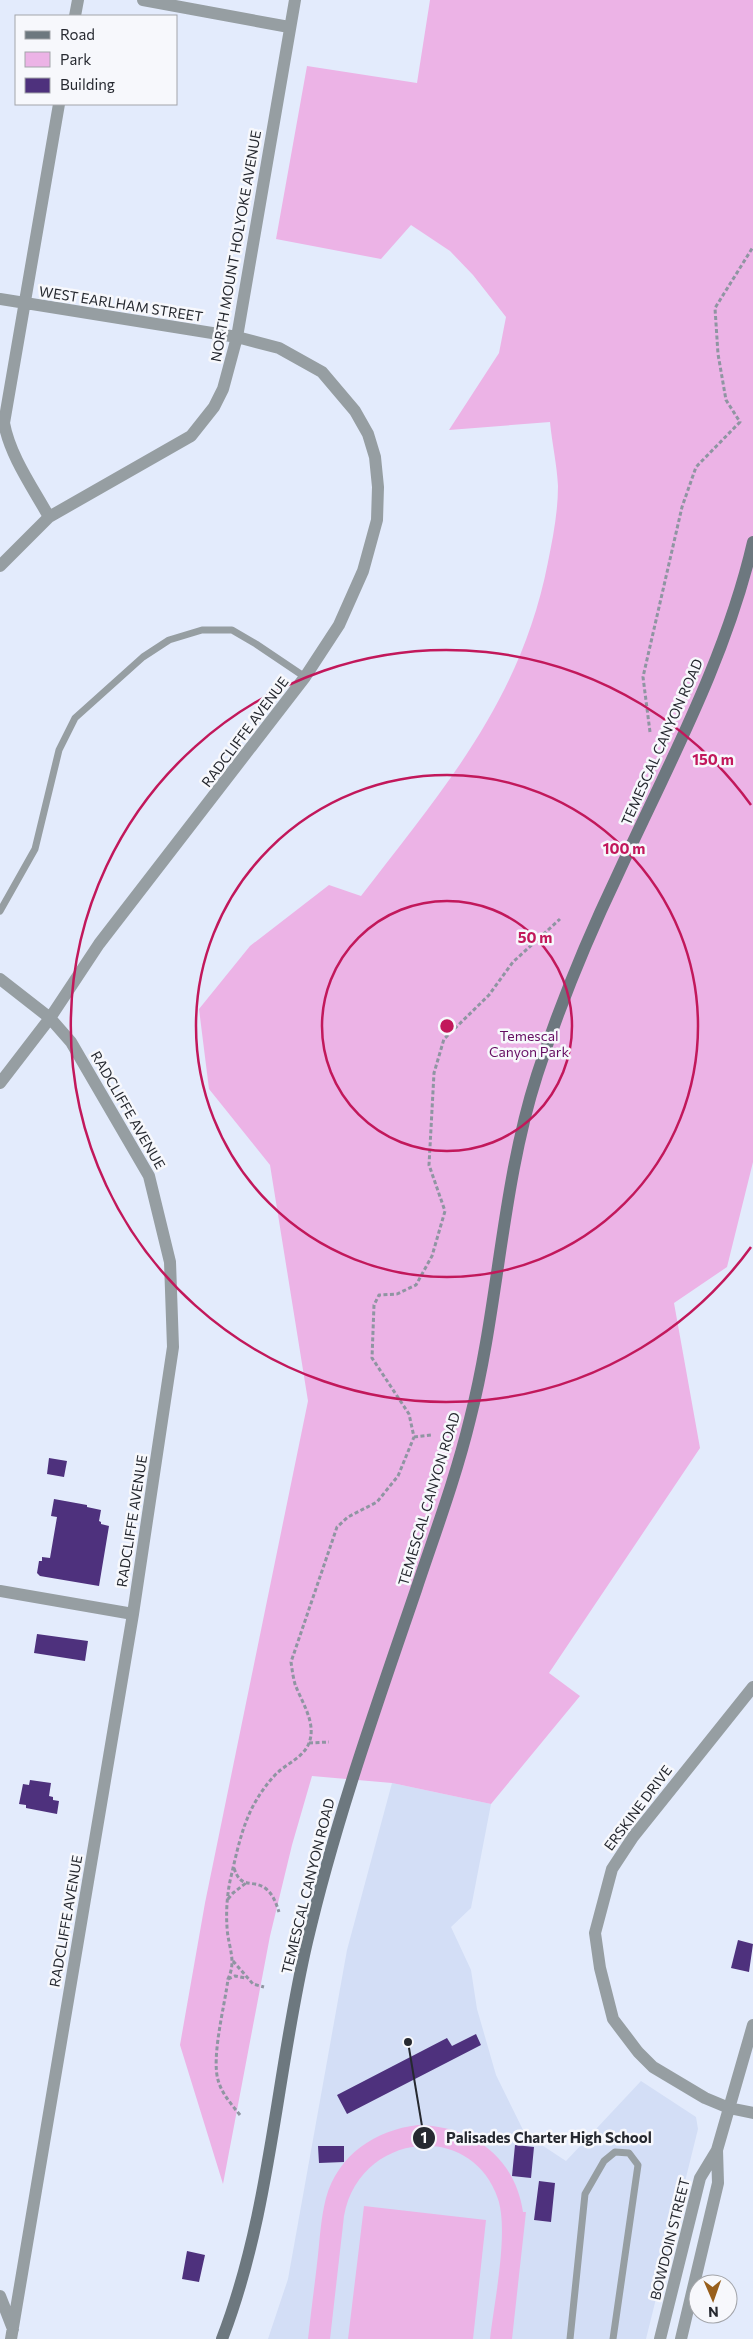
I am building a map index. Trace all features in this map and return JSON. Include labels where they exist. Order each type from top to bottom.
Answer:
[{"type":"main road","name":"TEMESCAL CANYON ROAD","points":[[222,2339],[242,2281],[260,2208],[306,1948],[325,1868],[344,1803],[453,1479],[471,1417],[486,1344],[515,1165],[536,1078],[570,984],[616,877],[681,743],[718,655],[743,587],[753,542]]},
{"type":"street","points":[[75,15],[78,0]]},
{"type":"street","points":[[143,0],[289,27]]},
{"type":"street","name":"NORTH MOUNT HOLYOKE AVENUE","points":[[0,566],[49,517],[191,436],[214,407],[223,389],[237,337],[294,0]]},
{"type":"street","points":[[49,517],[15,454],[6,434],[4,423],[60,105]]},
{"type":"street","name":"WEST EARLHAM STREET","points":[[0,299],[237,337]]},
{"type":"street","name":"RADCLIFFE AVENUE","points":[[12,2334],[133,1614],[173,1347],[170,1262],[150,1176],[71,1042],[50,1018],[100,944],[305,678],[339,625],[363,570],[377,518],[378,487],[375,457],[368,434],[355,410],[322,372],[280,348],[237,337]]},
{"type":"street","points":[[0,979],[50,1018],[0,1083]]},
{"type":"street","points":[[0,1592],[133,1614]]},
{"type":"street","name":"ERSKINE DRIVE","points":[[753,1687],[633,1836],[612,1869],[594,1933],[600,1968],[613,2019],[638,2052],[653,2066],[705,2098],[729,2108],[753,2113]]},
{"type":"street","name":"BOWDOIN STREET","points":[[660,2339],[700,2178],[717,2150],[753,2025]]},
{"type":"street","name":"BOWDOIN STREET","points":[[681,2339],[718,2183],[717,2150]]},
{"type":"street","points":[[0,2296],[12,2334]]},
{"type":"lane","points":[[0,911],[35,849],[59,750],[75,718],[143,657],[168,640],[202,630],[232,630],[305,678]]},
{"type":"lane","points":[[570,2339],[585,2194],[604,2161],[615,2152],[629,2153],[638,2165],[613,2339]]},
{"type":"path","points":[[650,732],[643,677],[682,507],[696,467],[740,422],[726,400],[718,354],[715,308],[753,247]]},
{"type":"path","points":[[240,2115],[228,2100],[218,2082],[215,2062],[228,1979],[233,1968],[227,1927],[227,1902],[244,1821],[259,1795],[277,1773],[297,1757],[309,1743],[310,1726],[305,1706],[295,1684],[291,1662],[337,1526],[348,1517],[377,1502],[398,1476],[414,1437],[409,1414],[372,1358],[374,1305],[379,1296],[397,1294],[416,1285],[432,1256],[445,1211],[429,1165],[434,1074],[444,1039],[489,995],[513,962],[560,919]]},
{"type":"path","points":[[414,1437],[432,1435]]},
{"type":"path","points":[[309,1743],[329,1742]]},
{"type":"path","points":[[234,1868],[237,1877],[246,1884],[264,1887],[273,1896],[280,1912]]},
{"type":"path","points":[[227,1902],[233,1892],[246,1884]]},
{"type":"path","points":[[233,1960],[246,1978],[253,1984],[264,1987]]},
{"type":"path","points":[[228,1979],[235,1976],[246,1978]]},
{"type":"shaded area","points":[[392,1783],[491,1804],[471,1908],[451,1927],[471,1970],[477,2009],[496,2075],[525,2134],[566,2161],[641,2081],[696,2117],[698,2129],[646,2339],[268,2339],[288,2279],[347,1950]]},
{"type":"green space","name":"Temescal Canyon Park","points":[[430,0],[753,0],[753,1162],[727,1267],[674,1303],[700,1448],[549,1673],[580,1696],[491,1804],[392,1783],[312,1776],[292,1845],[270,1936],[223,2184],[180,2045],[205,1903],[308,1401],[270,1165],[209,1089],[199,1009],[250,946],[329,885],[361,896],[450,779],[476,740],[499,700],[519,657],[536,612],[548,562],[557,505],[558,486],[550,422],[449,430],[499,353],[506,317],[473,275],[450,251],[411,225],[381,259],[276,239],[307,66],[417,83]]},
{"type":"green space","points":[[418,2125],[456,2131],[473,2138],[488,2148],[511,2175],[523,2212],[526,2212],[512,2339],[490,2339],[501,2248],[501,2213],[498,2199],[484,2173],[465,2156],[441,2147],[416,2146],[392,2153],[371,2167],[354,2188],[344,2216],[330,2339],[308,2339],[326,2198],[339,2169],[360,2147],[373,2139],[387,2132]]},
{"type":"green space","points":[[364,2206],[486,2220],[473,2339],[348,2339]]},
{"type":"building","points":[[49,1458],[67,1461],[64,1477],[47,1474]]},
{"type":"building","points":[[54,1499],[87,1505],[87,1507],[101,1510],[99,1521],[101,1524],[109,1526],[99,1586],[40,1576],[37,1573],[39,1561],[42,1561],[42,1557],[50,1558],[57,1517],[51,1516]]},
{"type":"building","points":[[37,1634],[88,1641],[85,1661],[34,1653]]},
{"type":"building","points":[[30,1780],[51,1783],[49,1796],[53,1797],[53,1800],[59,1801],[57,1814],[26,1808],[26,1805],[19,1804],[23,1784],[29,1785]]},
{"type":"building","points":[[738,1940],[753,1944],[749,1972],[731,1968]]},
{"type":"building","points":[[476,2034],[481,2045],[347,2114],[337,2095],[447,2038],[452,2046]]},
{"type":"building","points":[[515,2145],[534,2147],[531,2178],[512,2176]]},
{"type":"building","points":[[318,2146],[344,2146],[344,2162],[319,2163]]},
{"type":"building","points":[[539,2181],[555,2183],[551,2222],[534,2220]]},
{"type":"building","points":[[187,2251],[205,2255],[199,2282],[182,2279]]},
{"type":"place","name":"Palisades Charter High School","points":[[408,2042]]}]
